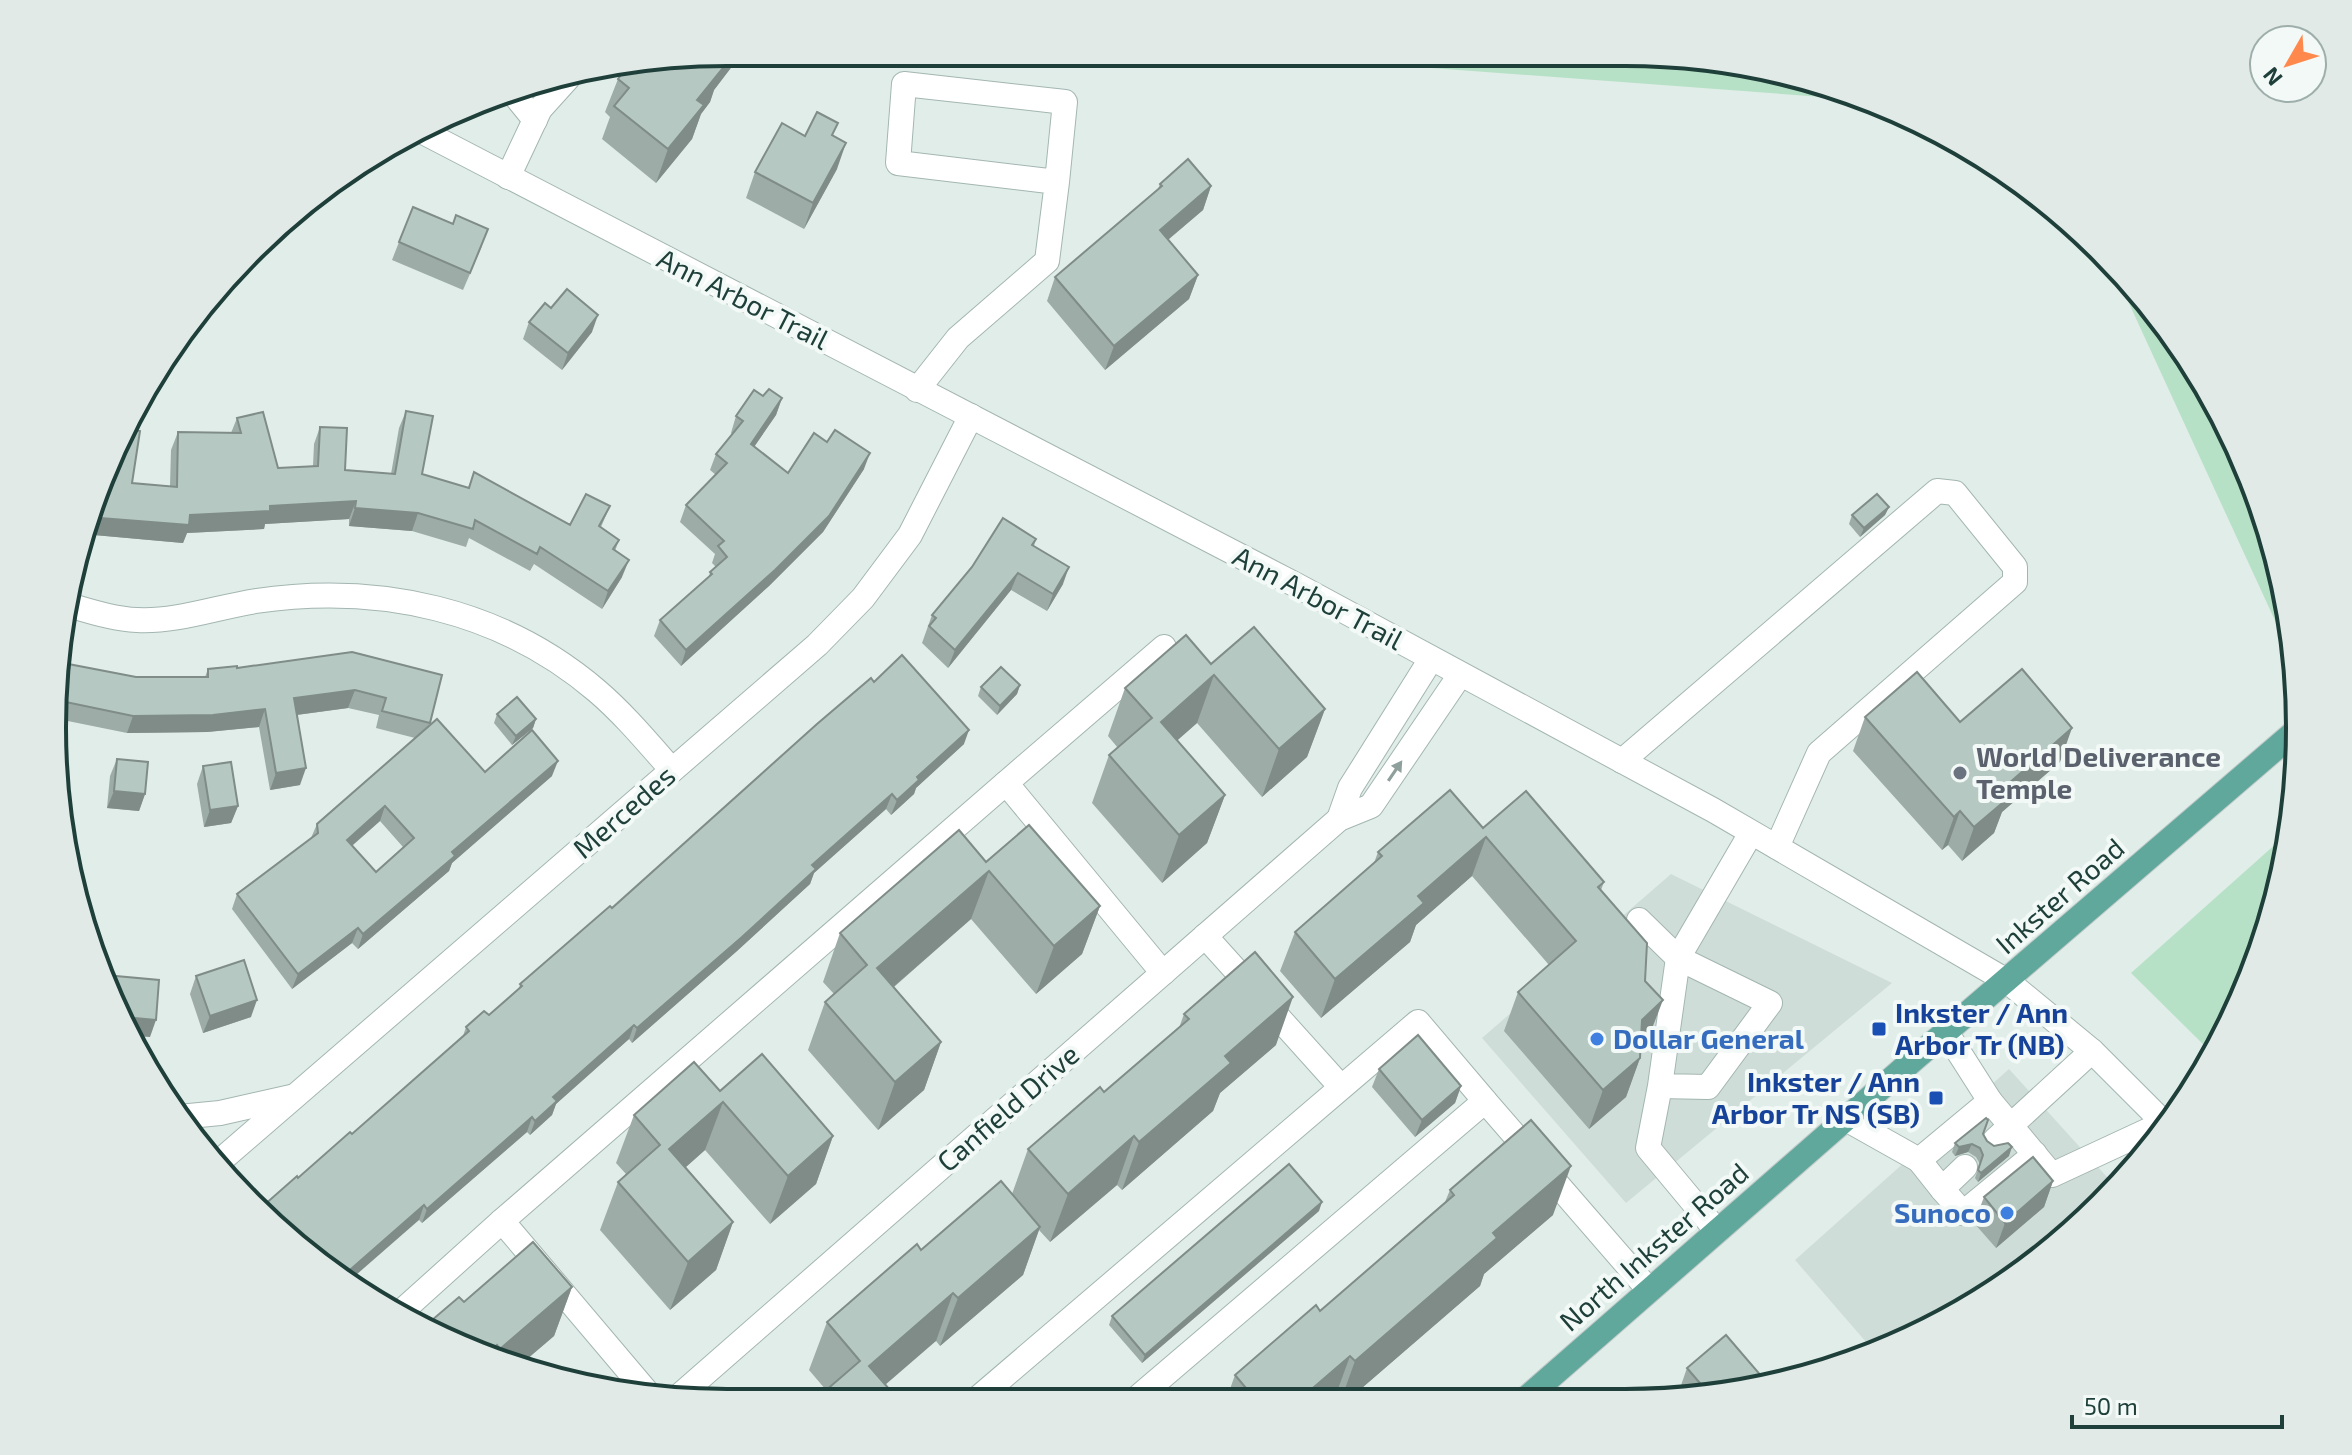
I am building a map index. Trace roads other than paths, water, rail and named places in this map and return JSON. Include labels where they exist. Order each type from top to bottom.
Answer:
[{"type":"main road","name":"Inkster Road","points":[[2007,981],[2286,740]]},
{"type":"main road","name":"North Inkster Road","points":[[1537,1389],[2007,981]]},
{"type":"street","points":[[917,390],[958,338],[1047,261],[1057,182],[1065,102],[904,84],[898,163],[1057,182]]},
{"type":"street","points":[[508,177],[540,109],[559,88]]},
{"type":"street","points":[[519,100],[535,120]]},
{"type":"street","name":"Ann Arbor Trail","points":[[431,136],[1298,586],[1777,847],[2007,981],[2092,1051],[2158,1117]]},
{"type":"street","name":"Mercedes","points":[[225,1157],[817,645],[863,598],[910,535],[971,416]]},
{"type":"street","points":[[1622,761],[1937,491],[1955,493],[2015,567],[2015,582],[1819,753],[1777,847]]},
{"type":"street","points":[[77,608],[137,620],[173,618],[256,601],[317,595],[372,596],[443,608],[505,634],[566,668],[621,712],[672,770]]},
{"type":"street","points":[[408,1306],[1164,647]]},
{"type":"street","name":"Canfield Drive","points":[[1339,819],[1350,788],[1431,659]]},
{"type":"street","name":"Canfield Drive","points":[[688,1388],[1339,819],[1371,806],[1460,675]]},
{"type":"street","points":[[1006,783],[1163,973]]},
{"type":"street","points":[[1717,1231],[1648,1148],[1678,958],[1751,833]]},
{"type":"street","points":[[1639,920],[1678,958],[1770,1003],[1708,1087],[1660,1086]]},
{"type":"street","points":[[1205,936],[1341,1087]]},
{"type":"street","points":[[989,1389],[1418,1022],[1649,1290]]},
{"type":"street","points":[[1946,1032],[1990,1101],[2003,1132],[2035,1154],[2052,1175],[2146,1134]]},
{"type":"street","points":[[2003,1132],[2092,1051]]},
{"type":"street","points":[[192,1116],[294,1097]]},
{"type":"street","points":[[1148,1389],[1485,1101]]},
{"type":"street","points":[[1919,1160],[1990,1101]]},
{"type":"street","points":[[1846,1119],[1919,1160],[1963,1213],[2035,1154]]},
{"type":"street","points":[[1942,1189],[1965,1167]]},
{"type":"street","points":[[502,1221],[639,1383]]},
{"type":"place","name":"World Deliverance Temple","points":[[1960,773]]},
{"type":"place","name":"Inkster / Ann Arbor Tr (NB)","points":[[1879,1029]]},
{"type":"place","name":"Dollar General","points":[[1597,1039]]},
{"type":"place","name":"Inkster / Ann Arbor Tr NS (SB)","points":[[1936,1098]]},
{"type":"place","name":"Sunoco","points":[[2007,1213]]}]
